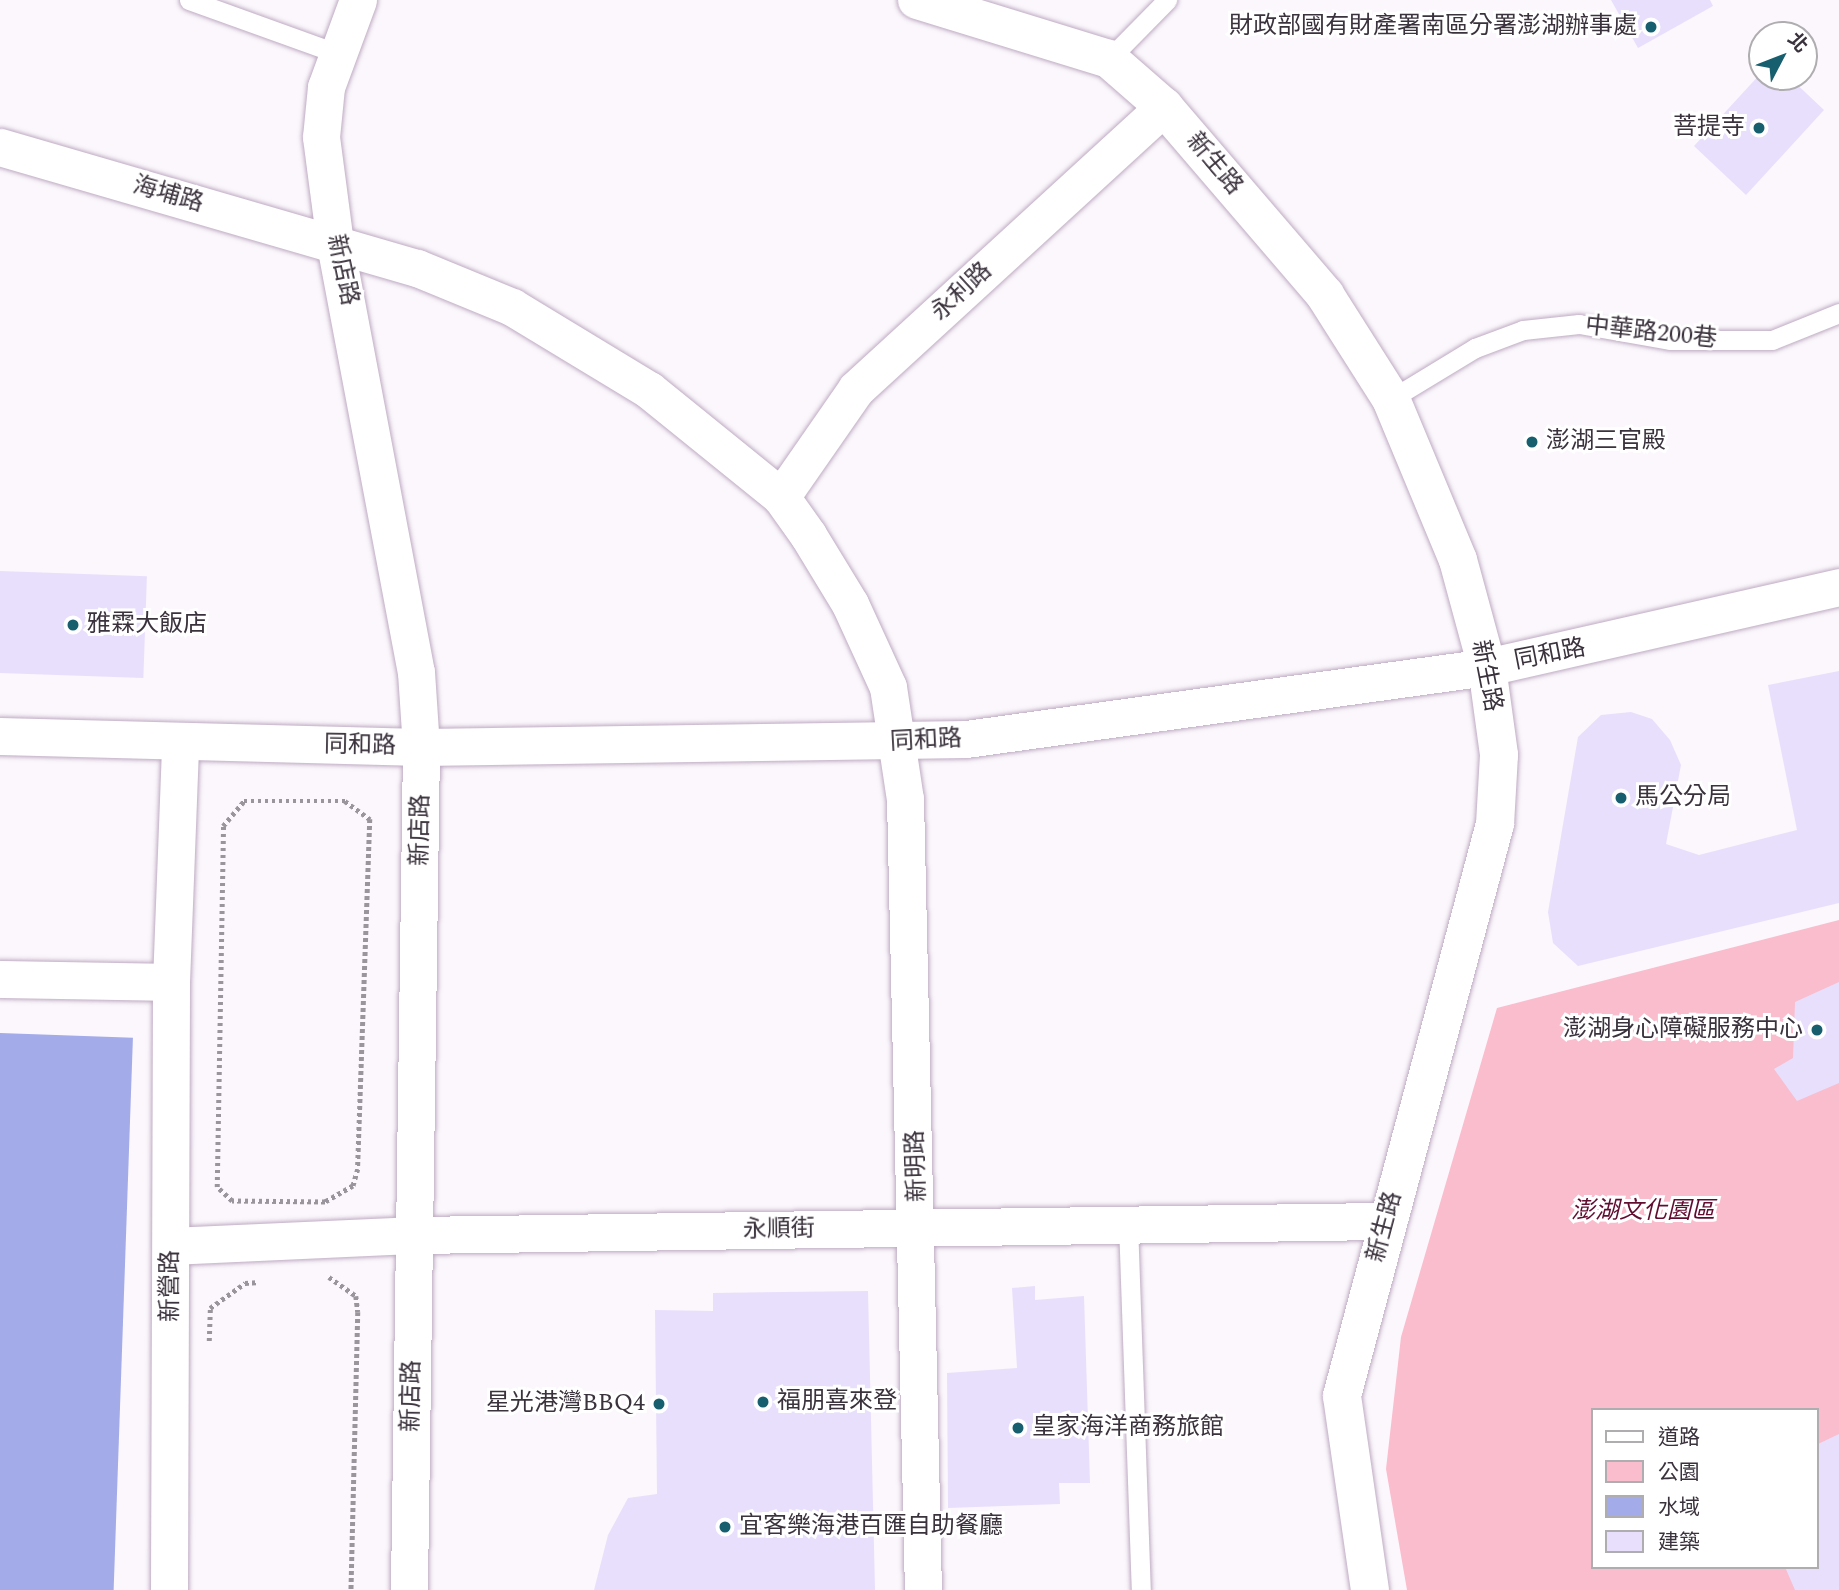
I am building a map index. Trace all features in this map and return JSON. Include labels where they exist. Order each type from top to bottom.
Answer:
[{"type":"main road","name":"新生路","points":[[917,0],[1109,59],[1164,107],[1325,295],[1391,399],[1458,560],[1487,667],[1499,755],[1495,824],[1386,1221],[1342,1396],[1370,1590]]},
{"type":"street","name":"新店路","points":[[358,0],[337,53],[321,136],[335,244],[416,672],[421,747],[409,1590]]},
{"type":"street","name":"永利路","points":[[780,496],[856,390],[1164,107]]},
{"type":"street","name":"海埔路","points":[[0,147],[417,268],[546,326],[649,390],[780,496]]},
{"type":"street","name":"新明路","points":[[780,496],[876,653],[899,743],[919,1228],[923,1590]]},
{"type":"street","name":"同和路","points":[[0,736],[180,743],[421,747],[899,743],[980,737],[1487,667],[1839,587]]},
{"type":"street","name":"新營路","points":[[169,1590],[171,982],[180,743]]},
{"type":"street","points":[[0,979],[171,982]]},
{"type":"street","name":"永順街","points":[[172,1246],[415,1235],[1386,1221]]},
{"type":"lane","points":[[189,0],[337,53]]},
{"type":"lane","points":[[1109,59],[1167,0]]},
{"type":"lane","name":"中華路200巷","points":[[1391,399],[1475,348],[1523,331],[1579,324],[1670,340],[1772,340],[1839,313]]},
{"type":"lane","points":[[1128,1223],[1141,1590]]},
{"type":"path","points":[[244,801],[345,801],[370,819],[353,1186],[325,1202],[232,1201],[217,1187],[223,825],[244,801]]},
{"type":"path","points":[[313,1277],[345,1283],[356,1296],[351,1590]]},
{"type":"path","points":[[209,1348],[210,1308],[244,1283],[272,1281]]},
{"type":"green space","name":"澎湖文化園區","points":[[1839,920],[1839,1590],[1407,1590],[1386,1469],[1401,1337],[1497,1008]]},
{"type":"water","points":[[0,1033],[133,1038],[114,1590],[0,1590]]},
{"type":"building","name":"財政部國有財產署南區分署澎湖辦事處","points":[[1611,0],[1710,0],[1713,6],[1638,48]]},
{"type":"building","name":"菩提寺","points":[[1748,87],[1748,91],[1804,91],[1824,110],[1746,195],[1694,146]]},
{"type":"building","name":"雅霖大飯店","points":[[0,571],[147,576],[143,678],[0,673]]},
{"type":"building","name":"馬公分局","points":[[1839,671],[1839,903],[1578,966],[1553,943],[1548,912],[1578,737],[1601,715],[1631,712],[1652,719],[1670,740],[1681,765],[1666,844],[1699,855],[1797,830],[1768,685]]},
{"type":"building","name":"澎湖身心障礙服務中心","points":[[1839,982],[1839,1083],[1797,1101],[1774,1069],[1793,1058],[1795,1002]]},
{"type":"building","name":"皇家海洋商務旅館","points":[[1035,1286],[1035,1300],[1084,1296],[1090,1483],[1059,1483],[1060,1504],[948,1508],[947,1373],[1017,1368],[1012,1288]]},
{"type":"building","name":"福朋喜來登","points":[[868,1291],[875,1590],[594,1590],[608,1535],[628,1498],[657,1494],[655,1310],[713,1311],[713,1293]]},
{"type":"building","points":[[1839,1434],[1839,1590],[1795,1590],[1786,1569],[1818,1569],[1818,1444]]},
{"type":"place","name":"財政部國有財產署南區分署澎湖辦事處","points":[[1651,27]]},
{"type":"place","name":"菩提寺","points":[[1759,128]]},
{"type":"place","name":"澎湖三官殿","points":[[1532,442]]},
{"type":"place","name":"雅霖大飯店","points":[[73,625]]},
{"type":"place","name":"馬公分局","points":[[1621,798]]},
{"type":"place","name":"澎湖身心障礙服務中心","points":[[1817,1030]]},
{"type":"place","name":"福朋喜來登","points":[[763,1402]]},
{"type":"place","name":"星光港灣BBQ4","points":[[659,1404]]},
{"type":"place","name":"皇家海洋商務旅館","points":[[1018,1428]]},
{"type":"place","name":"宜客樂海港百匯自助餐廳","points":[[725,1527]]}]
